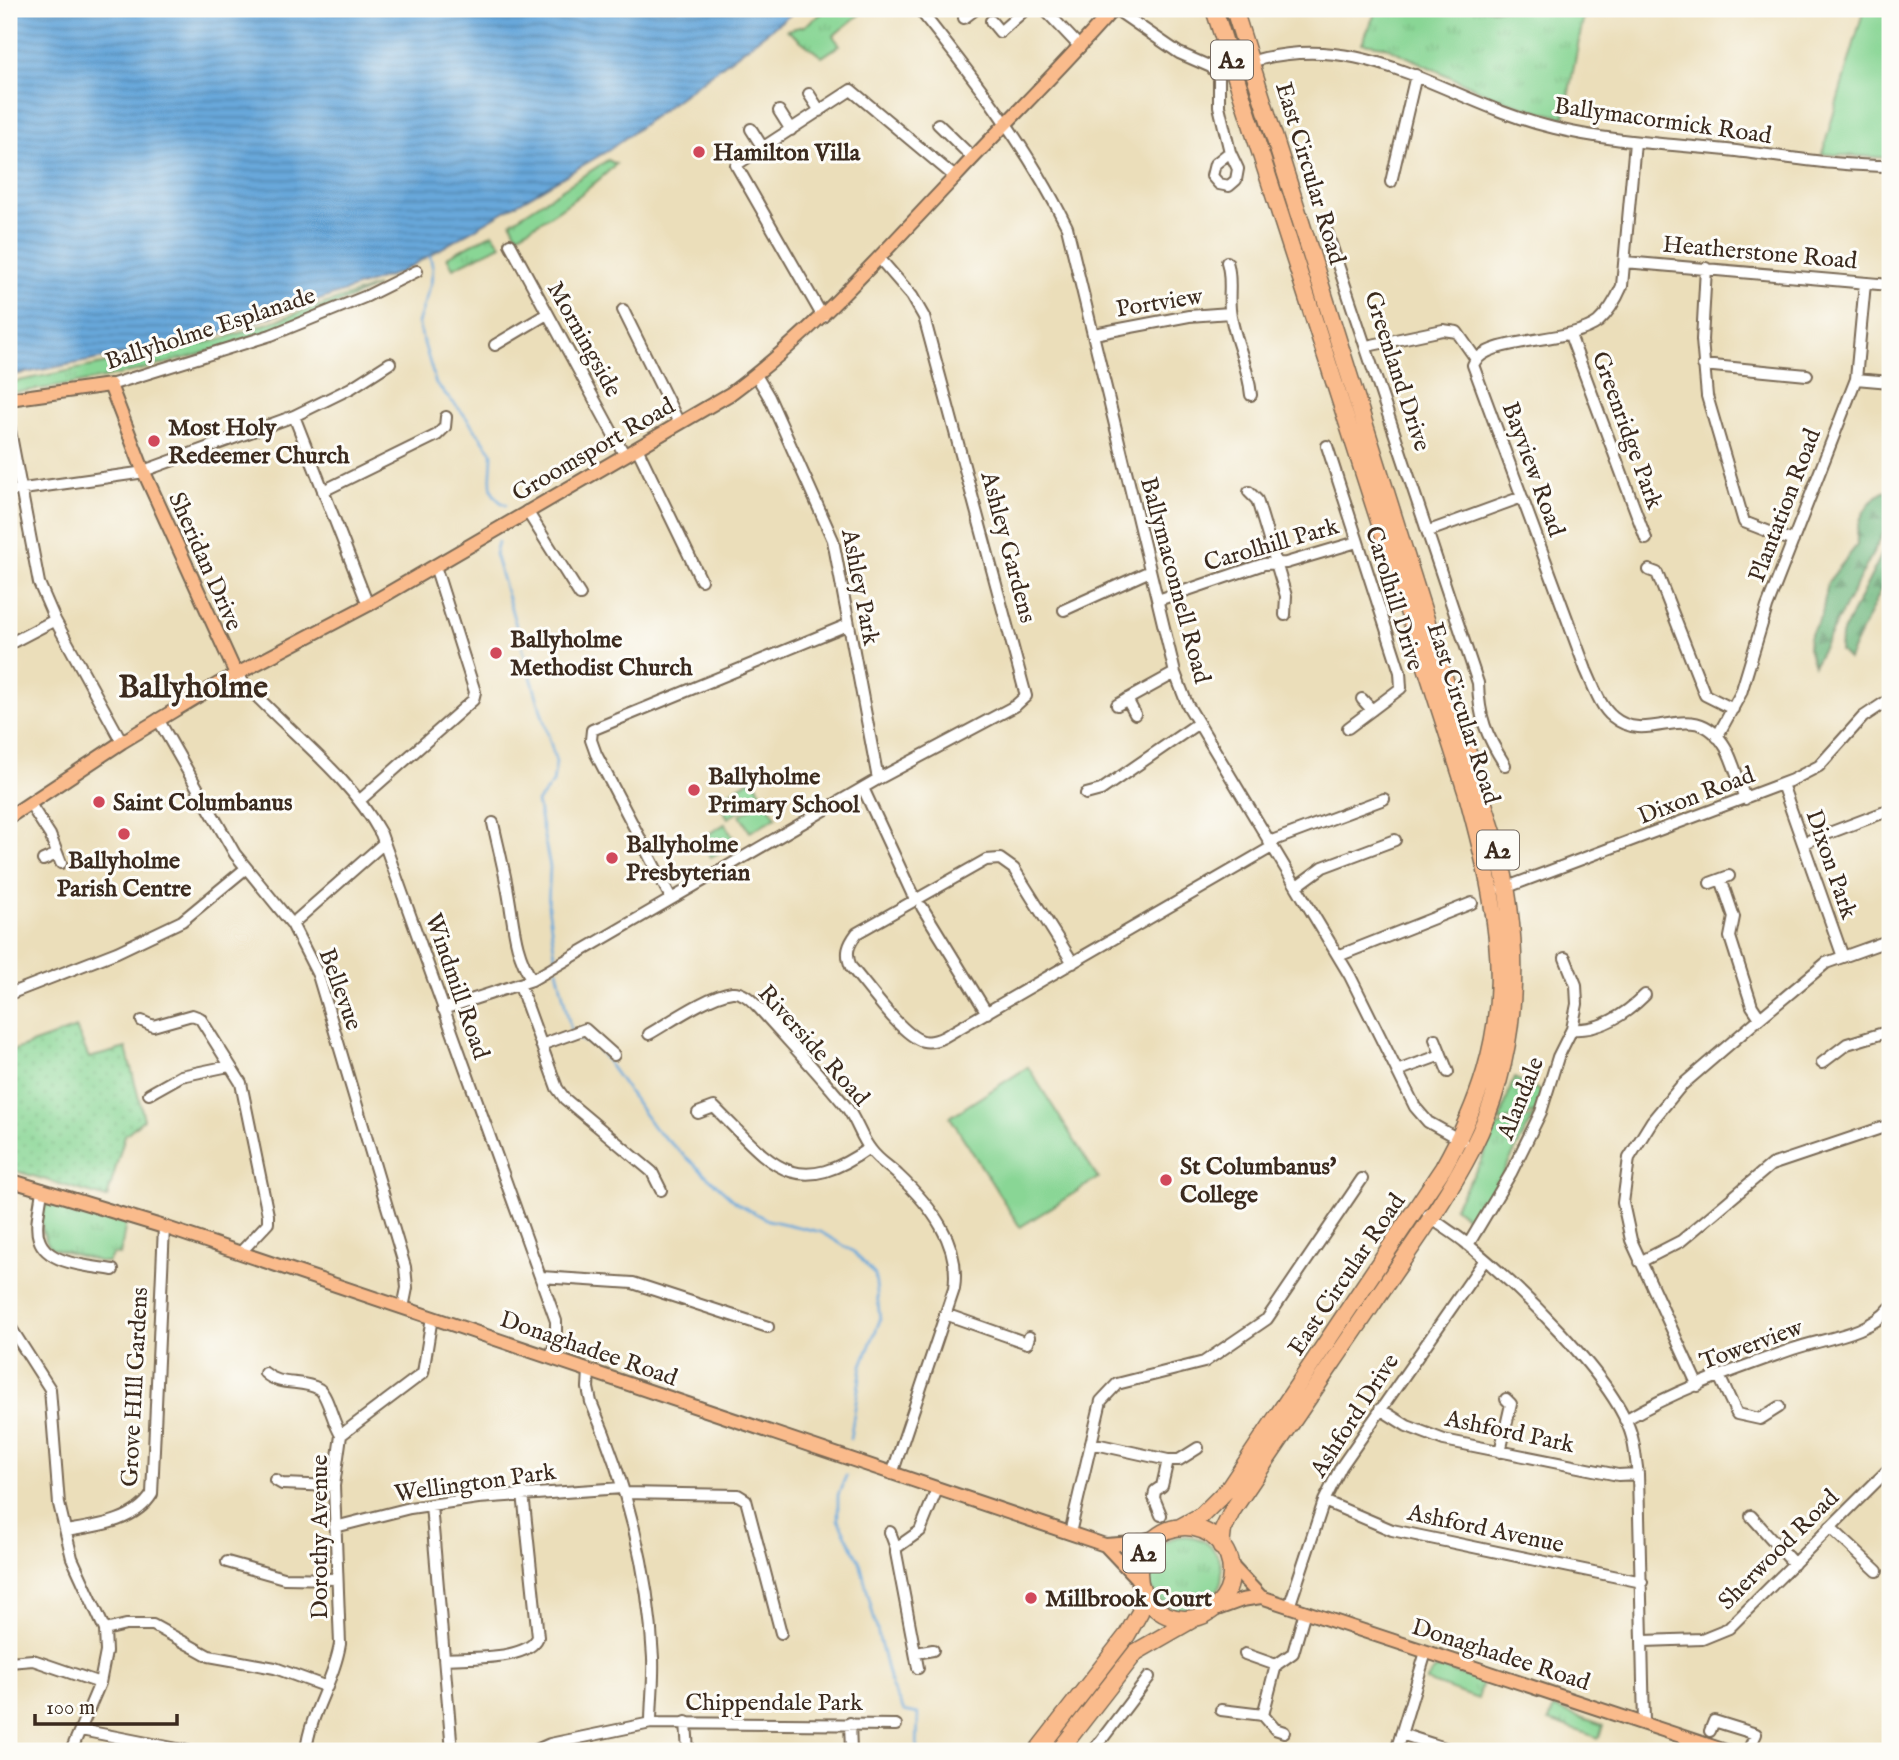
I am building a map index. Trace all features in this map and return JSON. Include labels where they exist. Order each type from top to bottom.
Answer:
[{"type":"highway","name":"East Circular Road","points":[[1214,9],[1500,890]]},
{"type":"highway","name":"East Circular Road","points":[[1221,1547],[1223,1530],[1232,1511],[1425,1213],[1466,1144],[1484,1078],[1497,1011],[1500,890],[1491,824],[1234,9]]},
{"type":"highway","name":"East Circular Road","points":[[1180,1527],[1202,1515],[1229,1488],[1425,1213]]},
{"type":"highway","name":"A2","points":[[1037,1751],[1127,1635],[1140,1612],[1142,1557],[1156,1537],[1180,1527],[1204,1531],[1215,1537],[1231,1565]]},
{"type":"highway","points":[[1059,1751],[1136,1652],[1203,1615],[1227,1592],[1231,1565]]},
{"type":"highway","name":"A2","points":[[1141,1585],[1158,1609],[1183,1618],[1203,1615]]},
{"type":"main road","name":"Groomsport Road","points":[[9,817],[158,719],[236,674],[368,605],[637,448],[756,375],[823,317],[880,259],[1114,9]]},
{"type":"main road","name":"Ballyholme Esplanade","points":[[9,399],[110,385]]},
{"type":"main road","name":"Sheridan Drive","points":[[110,385],[143,470],[236,674]]},
{"type":"main road","name":"Donaghadee Road","points":[[9,1180],[164,1227],[1105,1545],[1134,1543],[1156,1537]]},
{"type":"main road","points":[[1105,1545],[1141,1585]]},
{"type":"main road","name":"Donaghadee Road","points":[[1231,1565],[1261,1597],[1726,1751]]},
{"type":"main road","points":[[1203,1615],[1242,1600],[1261,1597]]},
{"type":"street","name":"Ballymaconnell Road","points":[[919,9],[1006,124],[1043,179],[1067,227],[1175,673],[1197,724],[1338,956],[1409,1097],[1422,1115],[1466,1144]]},
{"type":"street","points":[[964,18],[976,9]]},
{"type":"street","points":[[990,21],[1000,32],[1026,9]]},
{"type":"street","points":[[1044,9],[1080,47]]},
{"type":"street","points":[[1114,9],[1179,53],[1211,67],[1219,77],[1219,106],[1230,152]]},
{"type":"street","name":"Ballymacormick Road","points":[[1234,67],[1252,61],[1312,52],[1347,53],[1416,75],[1511,117],[1597,138],[1739,151],[1844,166],[1890,166]]},
{"type":"street","points":[[1391,182],[1416,75]]},
{"type":"street","points":[[823,317],[736,165],[851,90],[955,177]]},
{"type":"street","points":[[809,94],[820,111]]},
{"type":"street","points":[[779,111],[791,130]]},
{"type":"street","points":[[938,124],[973,158]]},
{"type":"street","points":[[751,129],[763,148]]},
{"type":"street","points":[[1367,346],[1443,330],[1457,332],[1476,359],[1485,351],[1570,335],[1597,323],[1614,304],[1622,286],[1635,142]]},
{"type":"street","name":"Greenland Drive","points":[[1325,226],[1478,683],[1479,714],[1505,757]]},
{"type":"street","name":"Morningside","points":[[510,244],[624,454]]},
{"type":"street","name":"Ashley Gardens","points":[[878,779],[1015,706],[1026,696],[923,317],[912,296],[880,259]]},
{"type":"street","name":"Heatherstone Road","points":[[1625,262],[1890,285]]},
{"type":"street","points":[[1706,268],[1703,365],[1707,396],[1744,522],[1793,541]]},
{"type":"street","name":"Portview","points":[[1233,269],[1230,313],[1254,374],[1251,395]]},
{"type":"street","name":"Ballyholme Esplanade","points":[[110,385],[271,335],[367,296],[417,271]]},
{"type":"street","name":"Plantation Road","points":[[1717,737],[1741,693],[1767,607],[1856,379],[1865,283]]},
{"type":"street","points":[[622,310],[679,423]]},
{"type":"street","name":"Portview","points":[[1094,334],[1179,317],[1230,313]]},
{"type":"street","points":[[495,345],[547,314]]},
{"type":"street","name":"Greenridge Park","points":[[1570,335],[1646,539]]},
{"type":"street","name":"Bayview Road","points":[[1476,359],[1473,365],[1586,670],[1611,716],[1636,728],[1650,729],[1679,720],[1689,722],[1717,737]]},
{"type":"street","points":[[9,491],[143,470],[294,416],[351,388],[390,363]]},
{"type":"street","points":[[1703,365],[1807,375]]},
{"type":"street","name":"Ashley Park","points":[[756,375],[769,397],[833,540],[878,779]]},
{"type":"street","points":[[1856,379],[1890,382]]},
{"type":"street","points":[[294,416],[368,605]]},
{"type":"street","points":[[323,491],[437,435],[445,427],[446,417]]},
{"type":"street","points":[[9,425],[39,583],[55,620],[122,742]]},
{"type":"street","name":"Carolhill Drive","points":[[1327,446],[1400,672],[1401,688],[1348,728]]},
{"type":"street","points":[[637,448],[701,580]]},
{"type":"street","points":[[1249,492],[1257,500],[1286,596],[1285,615]]},
{"type":"street","points":[[1429,531],[1522,497]]},
{"type":"street","points":[[527,510],[580,595]]},
{"type":"street","name":"Carolhill Park","points":[[1158,600],[1264,564],[1286,564],[1356,542]]},
{"type":"street","points":[[359,801],[473,701],[475,692],[435,566]]},
{"type":"street","points":[[1064,610],[1150,570]]},
{"type":"street","points":[[1650,570],[1657,573],[1705,695],[1733,709]]},
{"type":"street","points":[[9,644],[55,620]]},
{"type":"street","points":[[671,898],[596,754],[591,740],[592,730],[847,625]]},
{"type":"street","points":[[1135,714],[1122,702],[1175,673]]},
{"type":"street","name":"Windmill Road","points":[[236,674],[359,801],[384,843],[556,1321],[556,1339],[551,1357]]},
{"type":"street","points":[[1362,699],[1372,710]]},
{"type":"street","name":"Dixon Road","points":[[1500,890],[1745,799],[1819,766],[1863,716],[1890,699]]},
{"type":"street","name":"Bellevue","points":[[158,719],[245,869],[292,924],[318,975],[405,1267],[407,1288],[403,1308]]},
{"type":"street","points":[[1086,794],[1101,790],[1197,724]]},
{"type":"street","points":[[1717,737],[1726,748],[1745,799]]},
{"type":"street","points":[[443,1009],[532,980],[878,779]]},
{"type":"street","name":"Dixon Park","points":[[1782,784],[1843,957]]},
{"type":"street","points":[[863,788],[918,903],[987,1013]]},
{"type":"street","points":[[1073,963],[1014,869],[1000,859],[986,860],[918,903],[856,933],[849,942],[847,957],[851,967],[910,1035],[923,1041],[944,1037],[1073,963],[1271,845],[1384,799]]},
{"type":"street","points":[[30,804],[50,835],[59,859],[43,860]]},
{"type":"street","points":[[1803,843],[1890,810]]},
{"type":"street","points":[[493,822],[508,892],[513,936],[520,961],[532,980]]},
{"type":"street","points":[[1297,886],[1323,867],[1395,840]]},
{"type":"street","points":[[292,924],[384,843]]},
{"type":"street","points":[[9,994],[117,952],[182,921],[245,869]]},
{"type":"street","points":[[1720,879],[1734,917],[1730,937],[1752,1006],[1760,1018]]},
{"type":"street","points":[[1338,956],[1472,903]]},
{"type":"street","points":[[1698,1386],[1628,1231],[1623,1203],[1629,1158],[1651,1121],[1681,1087],[1760,1018],[1826,963],[1890,940]]},
{"type":"street","name":"Alandale","points":[[1468,1245],[1511,1173],[1541,1112],[1558,1057],[1572,1029],[1577,1004],[1576,985],[1565,958]]},
{"type":"street","points":[[520,986],[557,1088],[565,1099],[652,1172],[661,1190]]},
{"type":"street","name":"Riverside Road","points":[[649,1034],[708,1002],[733,992],[743,994],[759,1008],[849,1111],[869,1148],[880,1161],[898,1174],[941,1224],[951,1246],[957,1271],[892,1474]]},
{"type":"street","points":[[1572,1029],[1595,1028],[1631,1009],[1645,995]]},
{"type":"street","points":[[142,1021],[153,1026],[192,1015],[200,1017],[241,1083],[268,1223],[240,1253]]},
{"type":"street","points":[[541,1045],[585,1029],[614,1055]]},
{"type":"street","points":[[1822,1063],[1847,1044],[1890,1031]]},
{"type":"street","points":[[1435,1039],[1448,1072]]},
{"type":"street","points":[[1397,1071],[1441,1055]]},
{"type":"street","points":[[149,1094],[181,1076],[229,1066]]},
{"type":"street","points":[[698,1113],[714,1107],[768,1160],[797,1175],[828,1171],[849,1162],[869,1148]]},
{"type":"street","points":[[1640,1262],[1688,1236],[1771,1165],[1890,1125]]},
{"type":"street","points":[[1070,1534],[1101,1401],[1108,1391],[1131,1380],[1204,1362],[1268,1320],[1362,1179]]},
{"type":"street","points":[[42,1189],[39,1240],[47,1252],[61,1259],[113,1270]]},
{"type":"street","points":[[1425,1213],[1468,1245],[1577,1352],[1608,1390],[1632,1436],[1637,1474],[1642,1582],[1644,1723]]},
{"type":"street","name":"Grove HIll Gardens","points":[[66,1531],[95,1526],[134,1513],[145,1506],[152,1494],[164,1227]]},
{"type":"street","name":"Ashford Drive","points":[[1290,1606],[1324,1501],[1341,1468],[1484,1261]]},
{"type":"street","points":[[541,1277],[633,1283],[768,1327]]},
{"type":"street","name":"Towerview","points":[[1625,1420],[1661,1399],[1794,1348],[1867,1325],[1890,1308]]},
{"type":"street","points":[[944,1314],[1027,1343],[1029,1337]]},
{"type":"street","name":"Dorothy Avenue","points":[[306,1751],[315,1714],[341,1644],[334,1486],[341,1435],[423,1373],[432,1317]]},
{"type":"street","points":[[9,1325],[50,1389],[57,1480],[72,1558],[105,1630],[106,1652],[100,1683],[71,1751]]},
{"type":"street","points":[[589,1370],[587,1388],[623,1490],[643,1571],[650,1620],[651,1723]]},
{"type":"street","points":[[265,1373],[272,1380],[319,1389],[326,1398],[332,1422],[341,1435]]},
{"type":"street","points":[[1720,1378],[1737,1414],[1760,1419],[1779,1407]]},
{"type":"street","points":[[1500,1452],[1511,1405],[1506,1399]]},
{"type":"street","name":"Ashford Park","points":[[1380,1409],[1407,1426],[1444,1440],[1618,1475],[1637,1474]]},
{"type":"street","points":[[1091,1443],[1168,1460],[1179,1460],[1198,1448]]},
{"type":"street","points":[[1161,1515],[1151,1490],[1163,1486],[1168,1460]]},
{"type":"street","name":"Sherwood Road","points":[[1644,1641],[1702,1639],[1729,1628],[1890,1468]]},
{"type":"street","points":[[275,1480],[282,1484],[334,1486]]},
{"type":"street","points":[[896,1548],[920,1531],[937,1489]]},
{"type":"street","name":"Wellington Park","points":[[335,1527],[431,1505],[523,1493],[623,1490],[738,1494],[746,1500],[781,1633]]},
{"type":"street","points":[[445,1658],[515,1654],[536,1643],[538,1637],[523,1493]]},
{"type":"street","name":"Ashford Avenue","points":[[1324,1501],[1392,1530],[1642,1582]]},
{"type":"street","points":[[431,1505],[452,1751]]},
{"type":"street","points":[[1751,1517],[1794,1564]]},
{"type":"street","points":[[1830,1527],[1877,1571]]},
{"type":"street","points":[[890,1532],[896,1548],[918,1668]]},
{"type":"street","points":[[228,1562],[284,1578],[337,1579]]},
{"type":"street","points":[[1263,1715],[1276,1665],[1293,1653],[1305,1611]]},
{"type":"street","points":[[105,1630],[126,1625],[153,1625],[209,1656],[275,1668],[327,1687]]},
{"type":"street","points":[[916,1653],[933,1650]]},
{"type":"street","points":[[1396,1751],[1426,1652]]},
{"type":"street","points":[[1245,1654],[1276,1665]]},
{"type":"street","points":[[9,1662],[33,1660],[100,1683]]},
{"type":"street","points":[[1093,1751],[1149,1677]]},
{"type":"street","points":[[1221,1710],[1263,1715],[1275,1729],[1284,1732]]},
{"type":"street","points":[[1710,1731],[1714,1721],[1756,1734],[1748,1751]]},
{"type":"street","points":[[686,1722],[688,1751]]},
{"type":"street","name":"Chippendale Park","points":[[534,1751],[550,1744],[651,1723],[896,1725]]},
{"type":"street","points":[[850,1723],[851,1751]]},
{"type":"street","points":[[80,1730],[188,1751]]},
{"type":"street","points":[[1401,1734],[1454,1751]]},
{"type":"green space","points":[[828,9],[866,9],[833,36],[840,45],[822,57],[787,30],[804,26]]},
{"type":"green space","points":[[1377,9],[1585,9],[1564,118],[1498,99],[1384,46],[1362,43]]},
{"type":"green space","points":[[1864,9],[1890,9],[1890,158],[1822,154]]},
{"type":"green space","points":[[608,160],[616,164],[593,185],[556,212],[517,235],[511,222]]},
{"type":"green space","points":[[493,233],[501,245],[453,268],[447,257]]},
{"type":"green space","points":[[377,286],[289,324],[197,355],[103,378],[9,393],[9,383],[219,340]]},
{"type":"green space","points":[[1890,489],[1890,521],[1814,665],[1808,648],[1809,637],[1822,614],[1828,582],[1857,545],[1858,527],[1864,511],[1875,498]]},
{"type":"green space","points":[[1890,538],[1890,571],[1848,659],[1840,651],[1841,636]]},
{"type":"green space","points":[[753,778],[764,797],[728,818],[717,800]]},
{"type":"green space","points":[[765,800],[776,817],[750,832],[740,815]]},
{"type":"green space","points":[[725,824],[736,843],[711,857],[700,839]]},
{"type":"green space","points":[[76,1028],[89,1058],[126,1048],[144,1119],[125,1135],[107,1198],[9,1169],[9,1052]]},
{"type":"green space","points":[[1028,1067],[1098,1178],[1020,1227],[950,1117]]},
{"type":"green space","points":[[1514,1078],[1543,1092],[1536,1112],[1499,1122]]},
{"type":"green space","points":[[1534,1116],[1475,1225],[1454,1207],[1480,1164],[1496,1127]]},
{"type":"green space","points":[[49,1201],[75,1209],[82,1217],[126,1223],[120,1255],[113,1254],[108,1262],[101,1262],[52,1248],[45,1238],[42,1224],[43,1211]]},
{"type":"green space","points":[[1185,1536],[1199,1539],[1211,1547],[1219,1559],[1222,1573],[1219,1587],[1211,1599],[1199,1607],[1185,1610],[1171,1607],[1159,1599],[1151,1587],[1148,1573],[1151,1559],[1159,1547],[1171,1539]]},
{"type":"green space","points":[[1435,1669],[1444,1669],[1483,1682],[1478,1699],[1426,1681]]},
{"type":"green space","points":[[1554,1708],[1603,1725],[1599,1738],[1549,1721]]},
{"type":"water","points":[[9,9],[798,9],[609,150],[401,272],[205,339],[9,376]]},
{"type":"waterway","points":[[430,256],[433,269],[431,283],[418,323],[436,384],[462,412],[492,452],[492,489],[499,501],[506,505]]},
{"type":"waterway","points":[[498,542],[495,554],[556,762],[553,783],[537,802],[550,867],[548,906],[556,962]]},
{"type":"waterway","points":[[557,969],[571,1031]]},
{"type":"waterway","points":[[573,1037],[596,1046],[655,1129],[738,1204],[768,1220],[821,1232],[854,1252],[875,1275],[880,1320],[862,1365],[850,1439]]},
{"type":"waterway","points":[[846,1476],[838,1495],[838,1520],[860,1562],[891,1686],[904,1711],[918,1714],[917,1751]]},
{"type":"place","name":"Hamilton Villa","points":[[699,152]]},
{"type":"place","name":"Most Holy Redeemer Church","points":[[154,441]]},
{"type":"place","name":"Ballyholme Methodist Church","points":[[496,653]]},
{"type":"place","name":"Ballyholme Primary School","points":[[694,790]]},
{"type":"place","name":"Saint Columbanus","points":[[99,802]]},
{"type":"place","name":"Ballyholme Parish Centre","points":[[124,834]]},
{"type":"place","name":"Ballyholme Presbyterian","points":[[612,858]]},
{"type":"place","name":"St Columbanus' College","points":[[1166,1180]]},
{"type":"place","name":"Millbrook Court","points":[[1031,1598]]},
{"type":"district","name":"Ballyholme","points":[[193,686]]}]
